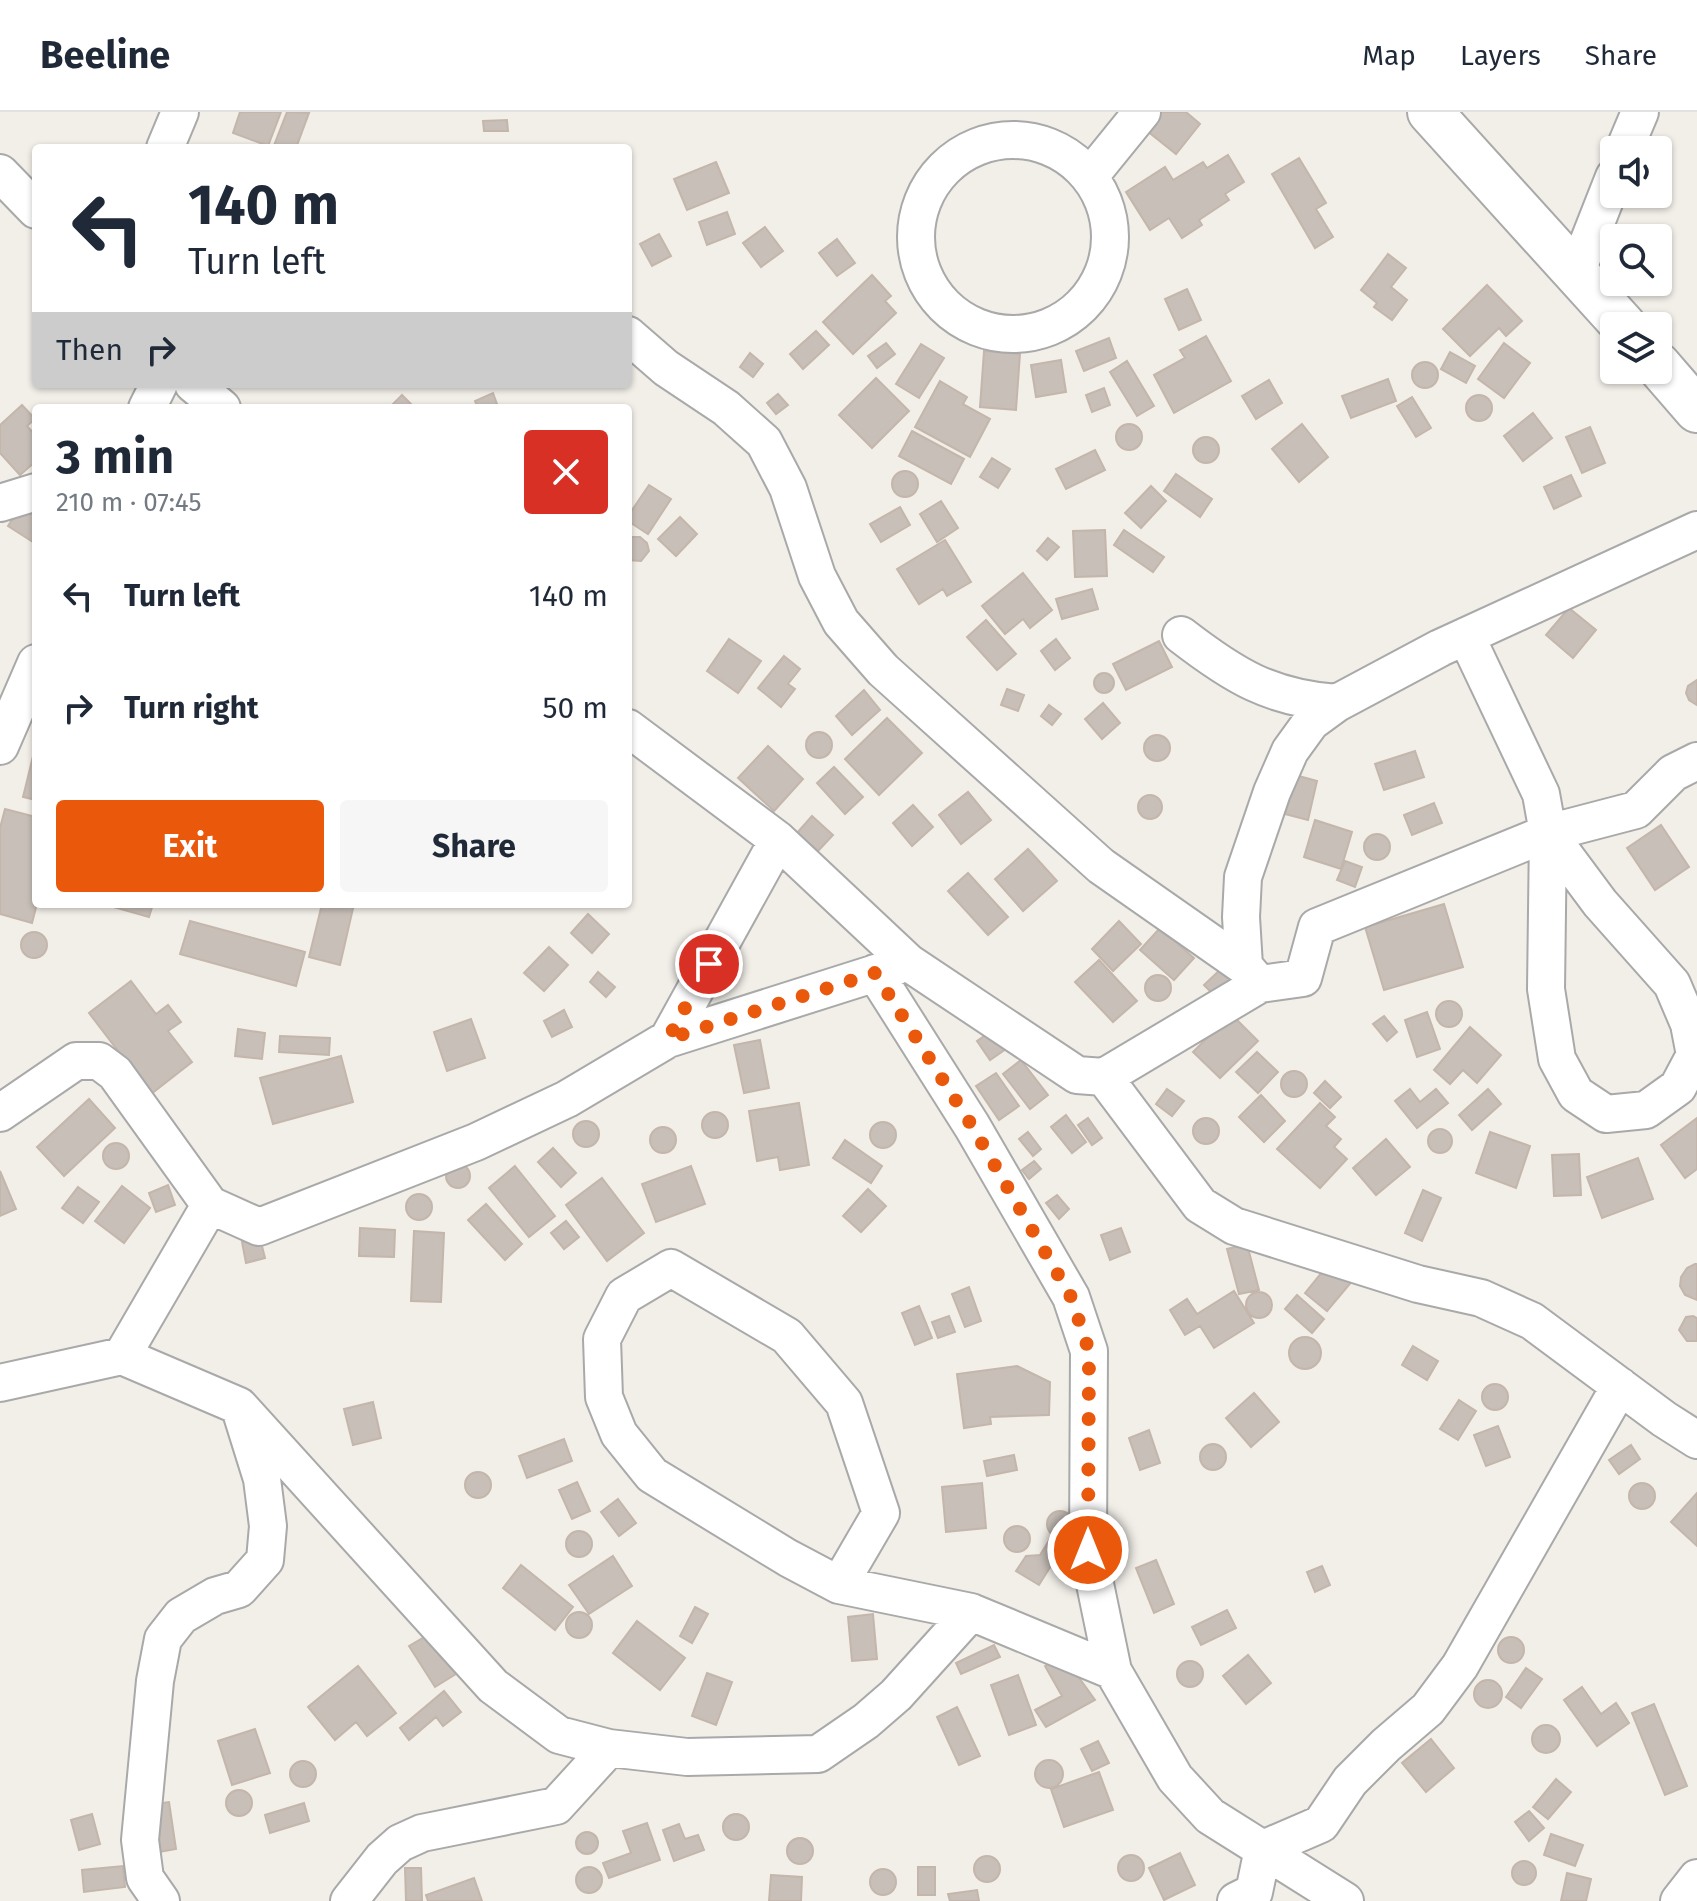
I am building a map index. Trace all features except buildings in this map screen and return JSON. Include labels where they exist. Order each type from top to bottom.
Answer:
[{"type":"street","points":[[167,144],[180,112]]},
{"type":"street","points":[[1090,176],[1142,112]]},
{"type":"street","points":[[1430,112],[1612,312]]},
{"type":"street","points":[[1630,136],[1640,112]]},
{"type":"street","points":[[1024,139],[1061,151],[1090,176],[1107,211],[1110,249],[1098,285],[1073,314],[1039,332],[1000,334],[964,322],[935,297],[918,263],[915,224],[927,188],[952,159],[986,142],[1024,139]]},
{"type":"street","points":[[0,173],[32,206]]},
{"type":"street","points":[[1577,271],[1602,208]]},
{"type":"street","points":[[632,338],[666,368],[726,408],[764,442],[788,488],[817,576],[841,622],[883,670],[1101,866],[1252,975],[1303,978],[1317,927],[1548,833],[1636,810],[1673,773],[1697,761]]},
{"type":"street","points":[[1672,381],[1697,410]]},
{"type":"street","points":[[198,388],[217,404]]},
{"type":"street","points":[[0,503],[32,493]]},
{"type":"street","points":[[1252,975],[1241,917],[1243,877],[1272,792],[1290,751],[1311,722],[1337,703],[1466,636],[1697,530]]},
{"type":"street","points":[[1181,635],[1225,669],[1261,687],[1303,700],[1337,703]]},
{"type":"street","points":[[1466,636],[1541,794],[1548,833],[1546,989],[1557,1059],[1576,1094],[1606,1114],[1646,1110],[1678,1087],[1695,1055],[1689,1024],[1672,984],[1600,903],[1548,833]]},
{"type":"street","points":[[0,746],[32,672]]},
{"type":"street","points":[[632,731],[778,840],[892,968],[972,1126],[1063,1284],[1089,1351],[1088,1550],[1113,1671],[1175,1778],[1210,1816],[1345,1901]]},
{"type":"street","points":[[668,1039],[778,840]]},
{"type":"street","points":[[0,1113],[76,1061],[99,1061],[115,1073],[210,1205],[259,1227],[476,1142],[567,1099],[668,1039],[892,968],[1077,1075],[1104,1077],[1252,975]]},
{"type":"street","points":[[1104,1077],[1200,1205],[1234,1226],[1418,1284],[1481,1298],[1532,1321],[1697,1440]]},
{"type":"street","points":[[122,1356],[210,1205]]},
{"type":"street","points":[[839,1585],[881,1513],[844,1403],[787,1336],[671,1268],[624,1296],[602,1339],[604,1397],[619,1434],[652,1475],[788,1558],[839,1585],[971,1612],[1113,1671]]},
{"type":"street","points":[[0,1383],[122,1356],[239,1406],[493,1686],[559,1735],[609,1748],[687,1757],[818,1754],[866,1721],[896,1695],[971,1612]]},
{"type":"street","points":[[1263,1849],[1321,1824],[1350,1781],[1428,1709],[1460,1666],[1620,1386]]},
{"type":"street","points":[[161,1901],[145,1878],[140,1840],[155,1681],[163,1639],[181,1616],[215,1596],[239,1589],[265,1560],[268,1526],[262,1479],[239,1406]]},
{"type":"street","points":[[349,1901],[382,1859],[400,1843],[422,1833],[556,1806],[609,1748]]},
{"type":"street","points":[[1236,1901],[1254,1892],[1263,1849]]},
{"type":"street","points":[[1679,1901],[1697,1878]]},
{"type":"route","points":[[709,964],[668,1039],[875,973],[972,1126],[1071,1297],[1089,1351],[1088,1550]]}]
